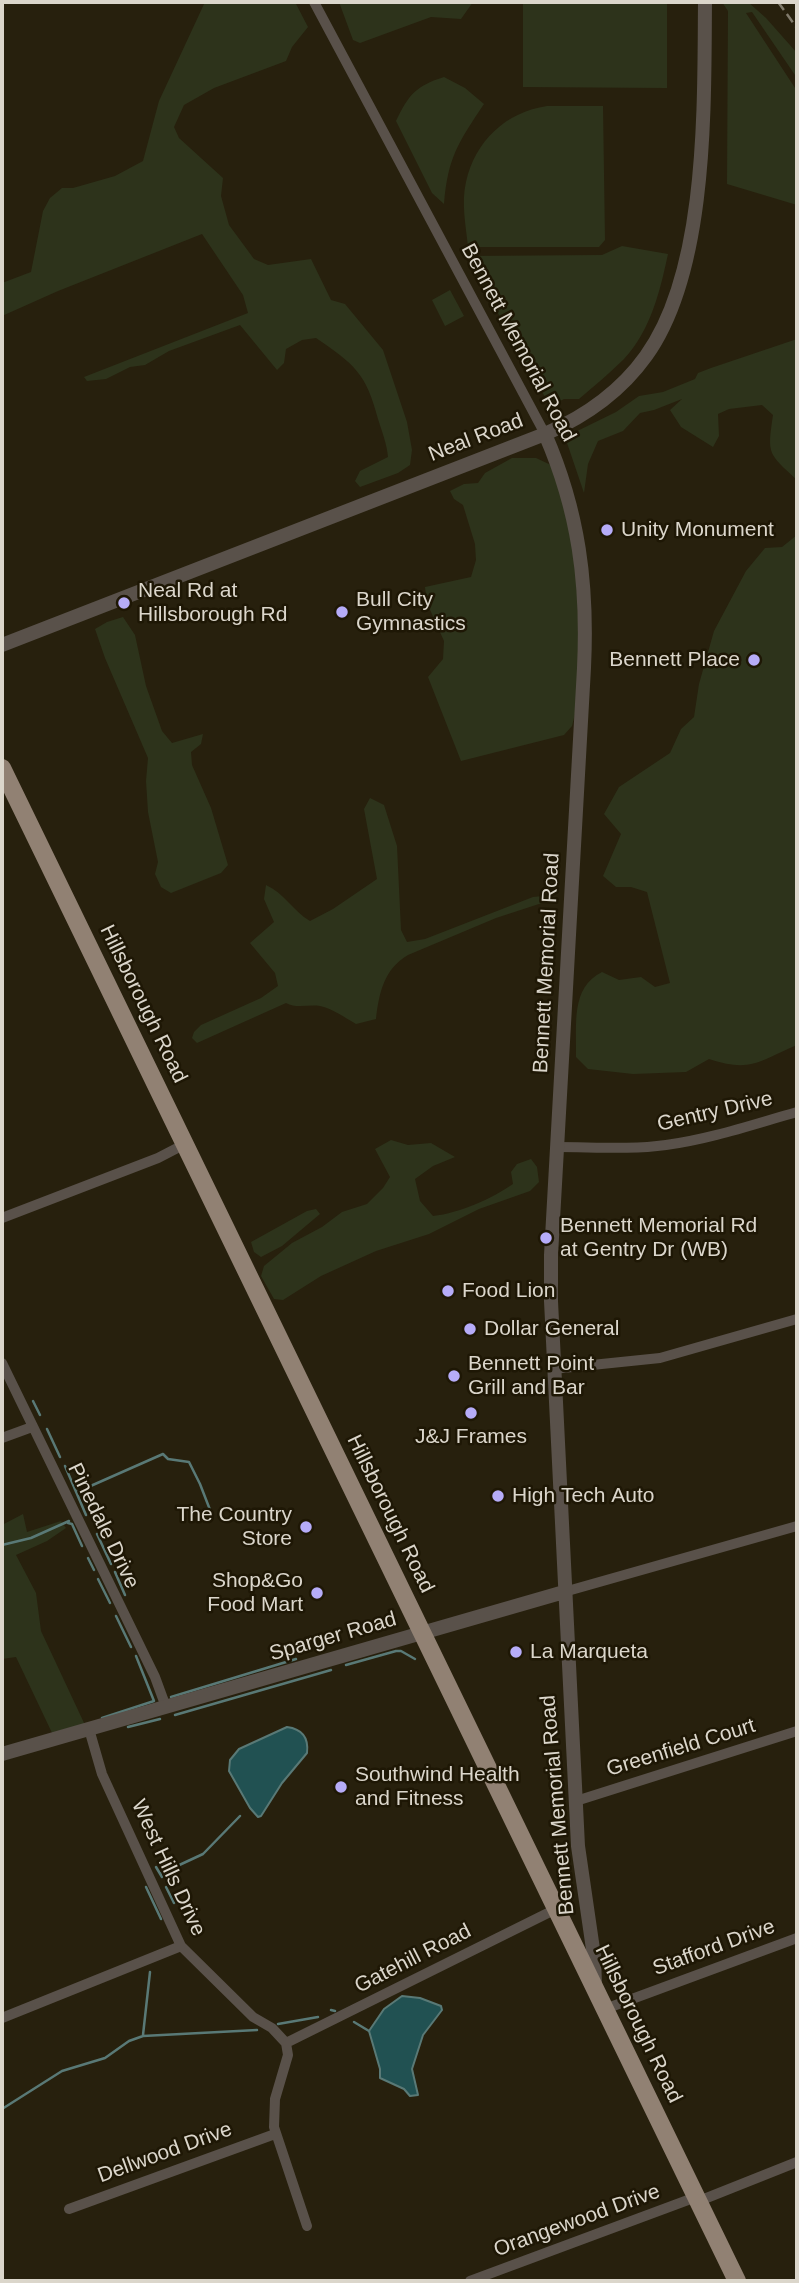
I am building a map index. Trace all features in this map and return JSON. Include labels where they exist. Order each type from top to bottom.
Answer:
[{"type":"main road","name":"Hillsborough Road","points":[[2,768],[737,2281]]},
{"type":"street","name":"Bennett Memorial Road","points":[[314,2],[545,434],[561,472],[581,555],[585,609],[584,668],[551,1255],[553,1369],[578,1846],[594,1956],[595,1989]]},
{"type":"street","name":"Neal Road","points":[[2,645],[545,434],[577,418],[625,381],[653,345],[673,305],[687,254],[701,154],[705,2]]},
{"type":"street","name":"Gentry Drive","points":[[557,1147],[634,1148],[665,1145],[714,1136],[797,1111]]},
{"type":"street","points":[[2,1218],[185,1144]]},
{"type":"street","points":[[553,1369],[660,1358],[797,1319]]},
{"type":"street","name":"Pinedale Drive","points":[[2,1363],[155,1677],[166,1707]]},
{"type":"street","points":[[2,1438],[33,1427]]},
{"type":"street","name":"Sparger Road","points":[[2,1754],[797,1526]]},
{"type":"street","name":"West Hills Drive","points":[[89,1729],[102,1774],[181,1946],[253,2017],[280,2034],[286,2043]]},
{"type":"street","name":"Greenfield Court","points":[[576,1801],[797,1731]]},
{"type":"street","name":"Gatehill Road","points":[[286,2043],[556,1909]]},
{"type":"street","name":"Stafford Drive","points":[[605,2009],[797,1938]]},
{"type":"street","points":[[2,2018],[181,1946]]},
{"type":"street","points":[[286,2043],[286,2068],[275,2099],[275,2134],[307,2226]]},
{"type":"street","name":"Dellwood Drive","points":[[69,2209],[275,2134]]},
{"type":"street","name":"Orangewood Drive","points":[[470,2281],[797,2162]]},
{"type":"green space","points":[[205,2],[295,2],[308,27],[292,47],[286,61],[214,88],[184,105],[174,127],[179,138],[223,178],[221,196],[229,225],[254,259],[268,265],[311,259],[331,300],[345,304],[383,350],[407,422],[412,450],[410,465],[398,473],[360,487],[355,481],[360,471],[388,457],[384,438],[369,391],[357,371],[316,338],[302,340],[286,349],[284,363],[277,370],[240,325],[169,351],[145,365],[130,367],[106,379],[87,381],[84,377],[248,313],[243,295],[202,234],[2,316],[2,283],[31,272],[43,211],[50,198],[62,188],[73,188],[115,176],[143,161],[159,101]]},
{"type":"green space","points":[[339,2],[473,2],[461,19],[431,17],[360,43],[353,40]]},
{"type":"green space","points":[[523,2],[667,2],[667,88],[523,87]]},
{"type":"green space","points":[[722,2],[748,2],[797,53],[797,78],[752,12],[746,13],[797,91],[797,205],[727,184],[728,11]]},
{"type":"green space","points":[[444,77],[465,88],[484,104],[456,151],[448,174],[444,204],[432,193],[396,121],[414,92]]},
{"type":"green space","points":[[547,106],[603,106],[605,240],[599,247],[468,247],[464,198],[470,167],[477,154],[485,142],[506,122],[532,109]]},
{"type":"green space","points":[[622,246],[668,254],[648,323],[624,359],[579,399],[564,399],[550,406],[466,256],[602,255]]},
{"type":"green space","points":[[450,290],[464,316],[445,326],[432,300]]},
{"type":"green space","points":[[797,339],[797,480],[772,452],[770,438],[773,415],[762,405],[729,409],[718,414],[719,436],[713,447],[681,427],[670,410],[682,399],[640,413],[623,431],[598,441],[588,464],[584,493],[565,437],[616,412],[639,396],[663,392],[695,379],[698,373]]},
{"type":"green space","points":[[512,458],[536,458],[551,465],[577,536],[579,698],[572,726],[564,735],[461,761],[428,677],[443,659],[444,641],[427,603],[425,587],[471,577],[476,560],[475,544],[463,505],[454,499],[450,491],[464,484],[478,483],[485,473]]},
{"type":"green space","points":[[797,535],[797,1045],[754,1063],[735,1065],[709,1059],[686,1072],[633,1074],[588,1069],[576,1057],[576,1020],[580,997],[592,979],[602,972],[619,980],[641,977],[655,987],[670,983],[647,892],[631,887],[616,887],[603,876],[621,834],[604,814],[619,787],[670,753],[681,729],[694,717],[699,684],[714,631],[746,571],[765,548],[782,547]]},
{"type":"green space","points":[[123,617],[135,635],[146,686],[162,731],[172,743],[203,734],[201,744],[191,752],[192,765],[211,808],[228,865],[221,873],[171,893],[161,887],[155,874],[158,862],[148,812],[148,758],[95,629]]},
{"type":"green space","points":[[370,798],[384,805],[397,846],[401,930],[407,942],[425,939],[533,897],[543,896],[542,903],[496,918],[408,955],[393,967],[384,982],[376,1019],[356,1024],[325,1007],[294,1006],[286,1003],[197,1043],[192,1038],[201,1025],[261,998],[278,986],[275,973],[250,943],[274,922],[264,899],[266,885],[310,921],[377,879],[364,809]]},
{"type":"green space","points":[[391,1140],[408,1145],[431,1143],[455,1157],[433,1166],[415,1179],[420,1201],[433,1216],[464,1209],[504,1190],[513,1184],[511,1172],[517,1164],[531,1159],[537,1167],[539,1182],[530,1191],[479,1209],[429,1234],[376,1251],[321,1276],[283,1300],[274,1299],[261,1276],[264,1266],[292,1243],[322,1227],[342,1212],[367,1204],[390,1177],[375,1149]]},
{"type":"green space","points":[[316,1209],[320,1214],[282,1246],[261,1257],[254,1252],[251,1242],[307,1211]]},
{"type":"green space","points":[[23,1514],[27,1532],[61,1521],[66,1528],[47,1541],[16,1555],[36,1593],[41,1631],[85,1725],[53,1735],[16,1657],[2,1659],[2,1525]]},
{"type":"water","points":[[287,1727],[303,1735],[307,1742],[307,1753],[258,1817],[229,1771],[230,1760],[239,1749]]},
{"type":"water","points":[[402,1996],[420,1998],[441,2006],[442,2010],[423,2035],[412,2069],[418,2095],[410,2096],[404,2089],[380,2078],[369,2031],[384,2009]]},
{"type":"waterway","points":[[33,1401],[40,1415]]},
{"type":"waterway","points":[[47,1429],[60,1457]]},
{"type":"waterway","points":[[77,1492],[163,1454],[168,1459],[189,1462],[212,1515]]},
{"type":"waterway","points":[[65,1466],[86,1515]]},
{"type":"waterway","points":[[2,1545],[31,1538],[69,1521]]},
{"type":"waterway","points":[[68,1523],[72,1524],[82,1546]]},
{"type":"waterway","points":[[97,1534],[111,1564]]},
{"type":"waterway","points":[[88,1558],[94,1570]]},
{"type":"waterway","points":[[115,1572],[125,1595]]},
{"type":"waterway","points":[[98,1579],[110,1603]]},
{"type":"waterway","points":[[116,1616],[131,1647]]},
{"type":"waterway","points":[[346,1665],[396,1651],[415,1659]]},
{"type":"waterway","points":[[102,1718],[154,1701],[136,1656]]},
{"type":"waterway","points":[[171,1697],[296,1659]]},
{"type":"waterway","points":[[175,1715],[331,1670]]},
{"type":"waterway","points":[[128,1727],[160,1719]]},
{"type":"waterway","points":[[160,1874],[203,1854],[240,1816]]},
{"type":"waterway","points":[[156,1867],[162,1877]]},
{"type":"waterway","points":[[146,1887],[161,1919]]},
{"type":"waterway","points":[[166,1887],[174,1903]]},
{"type":"waterway","points":[[143,2035],[150,1972]]},
{"type":"waterway","points":[[331,2010],[335,2011]]},
{"type":"waterway","points":[[278,2024],[318,2017]]},
{"type":"waterway","points":[[354,2022],[369,2031]]},
{"type":"waterway","points":[[2,2109],[62,2071],[105,2058],[129,2041],[143,2036],[257,2030]]},
{"type":"railway","points":[[778,2],[797,28]]},
{"type":"place","name":"Unity Monument","points":[[607,530]]},
{"type":"place","name":"Neal Rd at Hillsborough Rd","points":[[124,603]]},
{"type":"place","name":"Bull City Gymnastics","points":[[342,612]]},
{"type":"place","name":"Bennett Place","points":[[754,660]]},
{"type":"place","name":"Bennett Memorial Rd at Gentry Dr (WB)","points":[[546,1238]]},
{"type":"place","name":"Food Lion","points":[[448,1291]]},
{"type":"place","name":"Dollar General","points":[[470,1329]]},
{"type":"place","name":"Bennett Point Grill and Bar","points":[[454,1376]]},
{"type":"place","name":"J&J Frames","points":[[471,1413]]},
{"type":"place","name":"High Tech Auto","points":[[498,1496]]},
{"type":"place","name":"The Country Store","points":[[306,1527]]},
{"type":"place","name":"Shop&Go Food Mart","points":[[317,1593]]},
{"type":"place","name":"La Marqueta","points":[[516,1652]]},
{"type":"place","name":"Southwind Health and Fitness","points":[[341,1787]]}]
